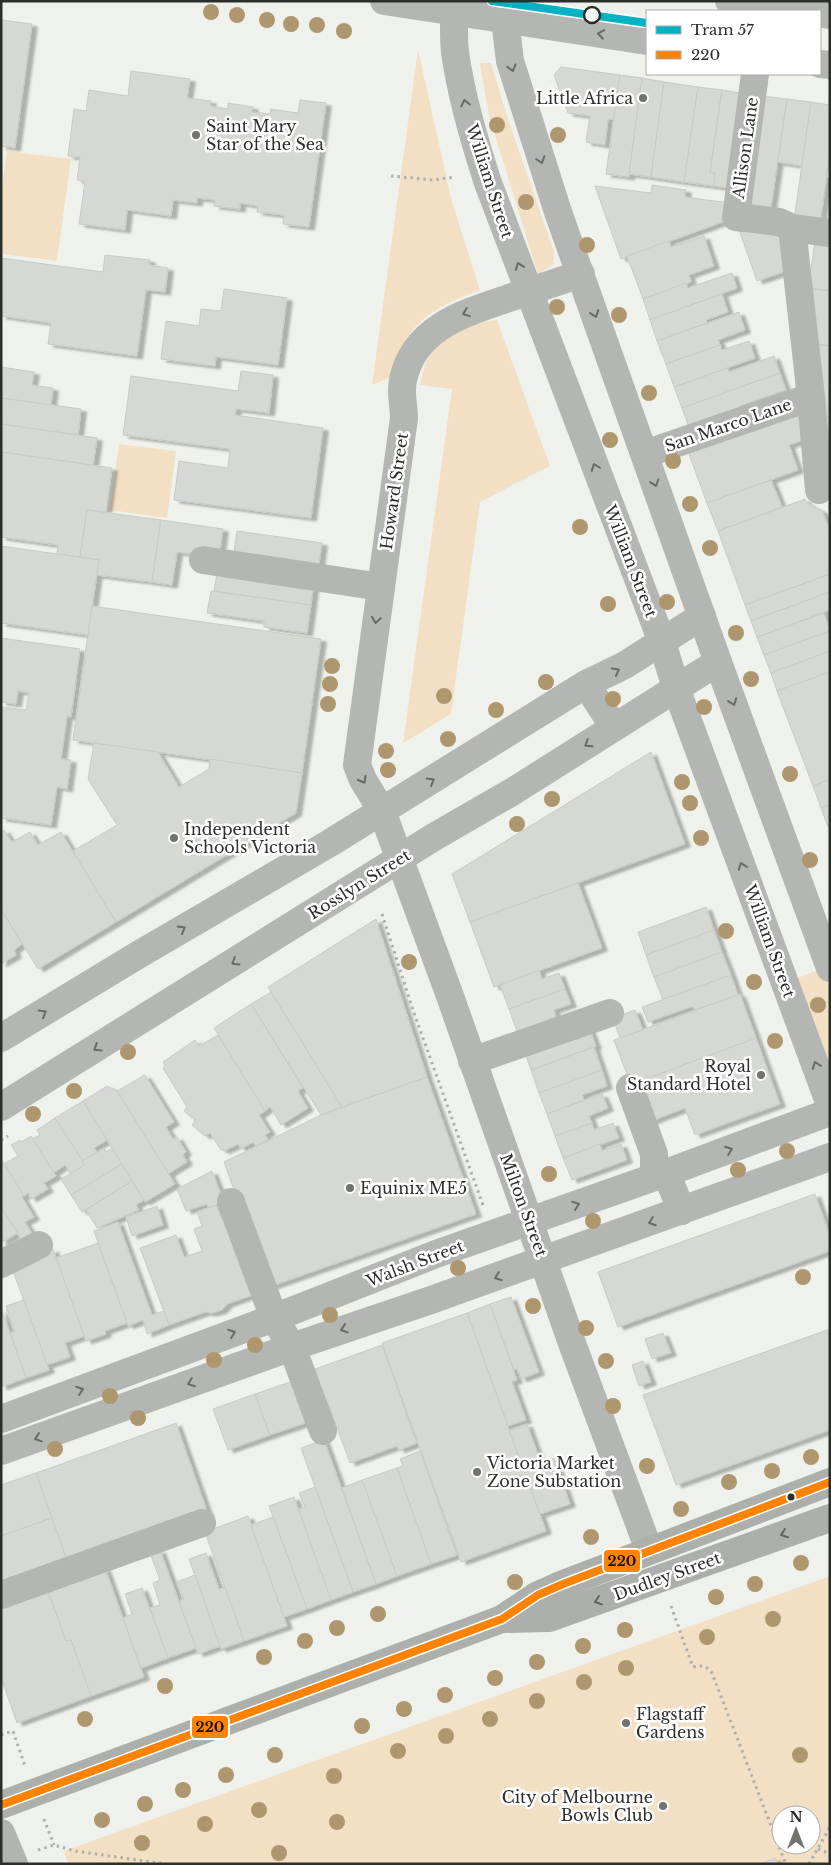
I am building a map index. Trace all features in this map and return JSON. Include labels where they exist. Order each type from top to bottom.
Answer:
[{"type":"highway","points":[[1,1833],[13,1862]]},
{"type":"main road","name":"Dudley Street","points":[[1,1805],[502,1619],[538,1595],[584,1575],[830,1482]]},
{"type":"main road","name":"Dudley Street","points":[[502,1619],[549,1618],[830,1518]]},
{"type":"street","points":[[384,1],[506,10],[646,41]]},
{"type":"street","points":[[729,1],[796,10]]},
{"type":"street","name":"William Street","points":[[454,7],[455,51],[475,143],[488,183],[662,642],[676,688],[830,1105]]},
{"type":"street","points":[[506,10],[510,61],[558,212],[718,662],[830,968]]},
{"type":"street","name":"Allison Lane","points":[[755,75],[736,217],[779,222],[792,228],[830,233]]},
{"type":"street","name":"San Marco Lane","points":[[792,228],[811,397],[819,490]]},
{"type":"street","name":"Howard Street","points":[[400,859],[382,810],[360,775],[357,766],[404,418],[402,387],[408,365],[421,345],[438,327],[461,315],[581,274]]},
{"type":"street","name":"San Marco Lane","points":[[645,454],[811,397]]},
{"type":"street","points":[[203,560],[381,587]]},
{"type":"street","points":[[1,1038],[382,810],[586,684],[607,676],[702,616]]},
{"type":"street","name":"Rosslyn Street","points":[[4,1100],[512,792],[718,662]]},
{"type":"street","points":[[586,684],[614,727]]},
{"type":"street","name":"Milton Street","points":[[400,859],[573,1346],[649,1550]]},
{"type":"street","points":[[472,1061],[610,1013]]},
{"type":"street","points":[[630,1088],[654,1154],[654,1167],[666,1173],[682,1211]]},
{"type":"street","name":"Walsh Street","points":[[1,1419],[274,1318],[436,1254],[666,1173],[830,1112]]},
{"type":"street","points":[[760,1139],[775,1176]]},
{"type":"street","points":[[1,1451],[292,1347],[432,1300],[830,1157]]},
{"type":"street","points":[[231,1202],[274,1318],[292,1347],[323,1431]]},
{"type":"street","points":[[1,1264],[39,1245]]},
{"type":"street","points":[[1,1595],[202,1523]]},
{"type":"path","points":[[390,176],[434,180],[455,177]]},
{"type":"path","points":[[382,914],[413,1010],[486,1214]]},
{"type":"path","points":[[662,1578],[693,1667],[703,1666],[712,1673],[787,1864]]},
{"type":"path","points":[[1,1735],[13,1731]]},
{"type":"path","points":[[821,1844],[830,1827]]},
{"type":"path","points":[[13,1862],[54,1845],[76,1851],[166,1864]]},
{"type":"shaded area","points":[[418,50],[452,202],[480,290],[446,304],[427,316],[410,333],[403,344],[391,377],[372,385]]},
{"type":"shaded area","points":[[480,63],[491,63],[506,113],[554,252],[553,265],[538,274],[489,116]]},
{"type":"shaded area","points":[[7,151],[71,159],[57,261],[1,254],[1,194]]},
{"type":"shaded area","points":[[497,320],[550,466],[480,502],[451,714],[403,743],[452,389],[420,385],[425,364],[435,346],[464,324]]},
{"type":"shaded area","points":[[119,444],[176,451],[167,518],[110,510]]},
{"type":"shaded area","points":[[820,969],[830,990],[830,1072],[795,979]]},
{"type":"shaded area","name":"Flagstaff Gardens","points":[[830,1576],[830,1864],[68,1864],[64,1851]]},
{"type":"building","points":[[1,20],[32,24],[15,148],[1,146]]},
{"type":"building","points":[[561,67],[620,75],[614,119],[608,119],[605,145],[586,142],[590,116],[568,113],[554,75]]},
{"type":"building","name":"Saint Mary Star of the Sea","points":[[131,71],[190,79],[187,98],[211,101],[210,106],[228,109],[228,103],[253,107],[252,112],[270,114],[271,109],[298,113],[300,100],[326,103],[309,227],[283,224],[284,215],[257,212],[258,206],[240,203],[240,209],[214,206],[215,200],[197,198],[197,203],[173,200],[171,216],[127,210],[125,230],[79,224],[85,182],[77,180],[80,157],[68,156],[74,109],[86,111],[89,90],[128,96]]},
{"type":"building","points":[[620,75],[642,78],[629,177],[606,174]]},
{"type":"building","points":[[642,78],[664,82],[651,177],[629,174]]},
{"type":"building","points":[[664,82],[698,87],[684,182],[651,177]]},
{"type":"building","points":[[698,87],[722,90],[710,173],[715,173],[714,186],[684,182]]},
{"type":"building","points":[[722,90],[747,94],[734,189],[714,186],[715,173],[710,173]]},
{"type":"building","points":[[761,96],[787,99],[771,207],[745,204]]},
{"type":"building","points":[[787,99],[811,102],[802,166],[778,162]]},
{"type":"building","points":[[811,102],[830,105],[830,153],[820,224],[794,220]]},
{"type":"building","points":[[830,153],[830,178],[826,177]]},
{"type":"building","points":[[652,185],[686,190],[685,197],[730,203],[728,220],[621,259],[595,186],[651,193]]},
{"type":"building","points":[[735,218],[781,224],[790,270],[757,281]]},
{"type":"building","points":[[704,236],[714,266],[689,275],[691,282],[643,299],[627,256],[669,241],[671,247]]},
{"type":"building","points":[[816,236],[830,238],[830,291],[808,288]]},
{"type":"building","points":[[105,255],[150,260],[149,265],[168,268],[165,292],[146,290],[137,356],[48,344],[51,323],[1,316],[1,258],[103,272]]},
{"type":"building","points":[[732,273],[737,288],[650,320],[643,299],[686,283],[688,288]]},
{"type":"building","points":[[808,288],[830,291],[830,346],[814,344]]},
{"type":"building","points":[[224,289],[287,298],[278,365],[216,357],[215,366],[161,359],[166,321],[199,326],[201,309],[221,311]]},
{"type":"building","points":[[722,294],[728,312],[706,320],[707,323],[657,341],[650,320]]},
{"type":"building","points":[[739,312],[745,330],[718,340],[720,345],[666,364],[657,341]]},
{"type":"building","points":[[749,341],[755,358],[674,387],[666,364],[720,345],[722,350]]},
{"type":"building","points":[[814,344],[830,346],[830,417],[820,416]]},
{"type":"building","points":[[774,356],[780,373],[682,408],[674,387],[728,368],[729,372]]},
{"type":"building","points":[[1,367],[34,372],[32,385],[53,388],[51,405],[1,398]]},
{"type":"building","points":[[241,371],[273,375],[269,413],[236,409],[235,415],[323,428],[311,518],[174,500],[179,461],[228,468],[230,449],[123,435],[131,376],[238,391]]},
{"type":"building","points":[[780,373],[786,390],[740,406],[742,411],[690,430],[682,408]]},
{"type":"building","points":[[1,398],[81,409],[78,435],[1,424]]},
{"type":"building","points":[[794,405],[807,439],[789,445],[798,470],[707,503],[686,446]]},
{"type":"building","points":[[820,416],[830,417],[830,454],[824,453]]},
{"type":"building","points":[[1,424],[97,438],[93,465],[1,452]]},
{"type":"building","points":[[1,452],[112,468],[106,512],[87,510],[80,557],[57,554],[58,545],[1,537]]},
{"type":"building","points":[[771,480],[782,507],[718,531],[707,503]]},
{"type":"building","points":[[805,499],[807,503],[822,511],[830,530],[830,574],[745,605],[718,531]]},
{"type":"building","points":[[87,510],[161,520],[152,582],[97,575],[99,560],[80,557]]},
{"type":"building","points":[[161,520],[223,529],[219,558],[177,552],[172,585],[152,582]]},
{"type":"building","points":[[237,531],[322,543],[318,571],[233,559]]},
{"type":"building","points":[[1,546],[99,560],[88,635],[1,623]]},
{"type":"building","points":[[218,568],[314,582],[311,605],[214,591]]},
{"type":"building","points":[[830,574],[830,592],[751,621],[745,605]]},
{"type":"building","points":[[211,591],[311,605],[307,633],[264,627],[264,621],[207,613]]},
{"type":"building","points":[[830,592],[830,610],[757,637],[751,621]]},
{"type":"building","points":[[92,606],[321,639],[302,773],[73,740]]},
{"type":"building","points":[[824,613],[830,631],[764,655],[757,637]]},
{"type":"building","points":[[830,631],[830,651],[771,673],[764,655]]},
{"type":"building","points":[[1,638],[80,649],[71,717],[67,716],[61,759],[71,760],[67,789],[57,787],[51,825],[1,818],[1,707],[26,710],[29,693],[18,691],[16,704],[1,702]]},
{"type":"building","points":[[830,651],[830,672],[777,691],[771,673]]},
{"type":"building","points":[[830,672],[830,779],[813,786],[777,691]]},
{"type":"building","name":"Independent Schools Victoria","points":[[94,743],[158,752],[179,787],[209,769],[210,759],[302,773],[296,813],[116,922],[73,851],[117,825],[88,779]]},
{"type":"building","points":[[651,752],[685,844],[470,922],[452,874]]},
{"type":"building","points":[[830,779],[830,805],[821,808],[813,786]]},
{"type":"building","points":[[830,805],[830,826],[828,827],[821,808]]},
{"type":"building","points":[[4,830],[12,842],[30,832],[38,845],[61,832],[116,922],[38,969],[1,909],[1,832]]},
{"type":"building","points":[[578,883],[602,948],[494,987],[470,922]]},
{"type":"building","points":[[706,907],[714,930],[646,955],[638,932]]},
{"type":"building","points":[[1,909],[22,944],[14,950],[16,955],[1,964]]},
{"type":"building","points":[[376,919],[427,1077],[342,1107],[268,987]]},
{"type":"building","points":[[714,930],[722,952],[654,977],[646,955]]},
{"type":"building","points":[[722,952],[731,975],[663,1000],[654,977]]},
{"type":"building","points":[[539,970],[542,979],[559,973],[565,989],[509,1009],[500,985]]},
{"type":"building","points":[[731,975],[738,995],[695,1010],[693,1006],[648,1022],[642,1007]]},
{"type":"building","points":[[565,989],[571,1004],[554,1010],[557,1019],[518,1034],[509,1009]]},
{"type":"building","points":[[271,992],[342,1107],[321,1115],[251,1004]]},
{"type":"building","points":[[740,994],[756,1038],[635,1083],[629,1080],[614,1040]]},
{"type":"building","points":[[251,1004],[303,1088],[298,1091],[308,1108],[281,1125],[270,1107],[265,1111],[214,1028]]},
{"type":"building","points":[[635,1010],[643,1030],[620,1038],[613,1018]]},
{"type":"building","points":[[588,1025],[596,1046],[531,1070],[523,1048]]},
{"type":"building","points":[[218,1035],[265,1111],[259,1115],[270,1132],[265,1135],[268,1139],[256,1146],[253,1142],[241,1149],[238,1144],[224,1151],[223,1149],[221,1150],[210,1133],[205,1136],[192,1125],[195,1120],[184,1111],[187,1107],[163,1068],[165,1066],[163,1062],[195,1040],[199,1046]]},
{"type":"building","points":[[756,1038],[780,1104],[695,1135],[685,1108],[649,1122],[635,1083]]},
{"type":"building","points":[[594,1047],[602,1070],[539,1093],[531,1070]]},
{"type":"building","points":[[602,1070],[607,1086],[582,1095],[584,1100],[547,1114],[539,1093]]},
{"type":"building","points":[[145,1075],[174,1122],[166,1127],[173,1139],[177,1137],[186,1152],[183,1155],[187,1162],[168,1174],[117,1091]]},
{"type":"building","name":"Equinix ME5","points":[[427,1077],[476,1214],[269,1287],[224,1162],[321,1115]]},
{"type":"building","points":[[107,1086],[117,1091],[175,1184],[145,1202],[83,1101]]},
{"type":"building","points":[[602,1094],[608,1108],[589,1116],[592,1123],[555,1136],[547,1114]]},
{"type":"building","points":[[83,1101],[107,1140],[94,1148],[97,1152],[82,1161],[55,1118]]},
{"type":"building","points":[[55,1118],[85,1165],[71,1174],[65,1165],[53,1173],[32,1139],[40,1135],[37,1130]]},
{"type":"building","points":[[592,1123],[594,1130],[613,1123],[619,1138],[563,1158],[555,1136]]},
{"type":"building","points":[[31,1136],[56,1176],[44,1183],[48,1189],[31,1199],[28,1193],[24,1196],[4,1164],[18,1156],[11,1145]]},
{"type":"building","points":[[600,1144],[602,1151],[621,1144],[627,1160],[572,1180],[563,1158]]},
{"type":"building","points":[[104,1148],[106,1152],[112,1148],[122,1164],[71,1195],[61,1179],[85,1165],[82,1161]]},
{"type":"building","points":[[1,1159],[24,1196],[22,1197],[34,1217],[25,1222],[37,1241],[26,1247],[1,1207]]},
{"type":"building","points":[[122,1164],[132,1181],[82,1212],[71,1195]]},
{"type":"building","points":[[212,1171],[224,1202],[208,1208],[207,1204],[186,1211],[177,1189]]},
{"type":"building","points":[[132,1181],[144,1200],[136,1205],[139,1210],[97,1228],[86,1210]]},
{"type":"building","points":[[815,1194],[830,1236],[830,1251],[618,1327],[598,1272]]},
{"type":"building","points":[[216,1205],[222,1219],[230,1216],[258,1293],[227,1304],[222,1310],[212,1313],[205,1312],[169,1325],[140,1248],[176,1235],[184,1257],[202,1251],[194,1229],[202,1226],[197,1212]]},
{"type":"building","points":[[157,1206],[163,1225],[132,1236],[126,1217]]},
{"type":"building","points":[[1,1207],[18,1233],[1,1243]]},
{"type":"building","points":[[118,1222],[152,1315],[164,1311],[169,1325],[147,1334],[143,1320],[128,1326],[94,1231]]},
{"type":"building","points":[[98,1243],[127,1323],[105,1331],[106,1334],[86,1341],[56,1258]]},
{"type":"building","points":[[53,1249],[84,1336],[65,1343],[70,1357],[47,1365],[12,1268]]},
{"type":"building","points":[[511,1297],[539,1372],[521,1379],[517,1369],[514,1370],[490,1304]]},
{"type":"building","points":[[24,1300],[49,1370],[26,1378],[10,1333],[15,1331],[6,1306]]},
{"type":"building","points":[[490,1304],[517,1380],[512,1382],[526,1420],[508,1426],[467,1313]]},
{"type":"building","points":[[1,1308],[26,1378],[1,1387]]},
{"type":"building","name":"Victoria Market Zone Substation","points":[[467,1313],[546,1531],[461,1562],[382,1343]]},
{"type":"building","points":[[830,1329],[830,1430],[676,1485],[643,1395]]},
{"type":"building","points":[[663,1333],[671,1353],[652,1359],[645,1339]]},
{"type":"building","points":[[382,1345],[417,1443],[399,1450],[397,1446],[350,1463],[328,1403],[319,1406],[307,1372]]},
{"type":"building","points":[[643,1361],[651,1382],[639,1386],[632,1365]]},
{"type":"building","points":[[296,1380],[311,1421],[270,1435],[255,1394]]},
{"type":"building","points":[[255,1394],[270,1435],[228,1450],[213,1409]]},
{"type":"building","points":[[176,1423],[208,1514],[68,1564],[36,1473]]},
{"type":"building","points":[[527,1424],[541,1463],[554,1458],[570,1504],[540,1514],[509,1430]]},
{"type":"building","points":[[324,1440],[376,1584],[353,1592],[301,1448]]},
{"type":"building","points":[[420,1451],[457,1555],[431,1564],[397,1468],[403,1466],[400,1459]]},
{"type":"building","points":[[397,1468],[431,1564],[397,1576],[362,1480]]},
{"type":"building","points":[[36,1473],[52,1518],[1,1536],[1,1485]]},
{"type":"building","points":[[362,1480],[397,1576],[376,1584],[342,1488]]},
{"type":"building","points":[[315,1487],[353,1592],[331,1600],[298,1509],[305,1507],[299,1493]]},
{"type":"building","points":[[294,1497],[331,1600],[307,1609],[269,1506]]},
{"type":"building","points":[[248,1516],[287,1626],[244,1641],[205,1532]]},
{"type":"building","points":[[273,1517],[307,1609],[284,1617],[251,1525]]},
{"type":"building","points":[[52,1518],[68,1564],[1,1588],[1,1536]]},
{"type":"building","points":[[160,1550],[196,1648],[168,1658],[150,1608],[160,1605],[153,1583],[160,1580],[150,1553]]},
{"type":"building","points":[[206,1553],[219,1589],[225,1587],[244,1641],[221,1649],[189,1559]]},
{"type":"building","points":[[105,1568],[144,1677],[91,1696],[71,1640],[66,1641],[47,1589]]},
{"type":"building","points":[[195,1575],[220,1646],[198,1654],[179,1601],[184,1599],[177,1582]]},
{"type":"building","points":[[142,1588],[168,1658],[141,1668],[123,1618],[132,1614],[125,1594]]},
{"type":"building","points":[[47,1589],[66,1641],[71,1640],[91,1696],[17,1723],[1,1678],[1,1605]]},
{"type":"building","points":[[775,1858],[777,1864],[761,1864]]},
{"type":"tram line","name":"57","points":[[492,1],[646,23]]},
{"type":"transit line","name":"220","points":[[1,1805],[502,1619],[538,1595],[563,1584],[830,1482]]},
{"type":"place","name":"Little Africa","points":[[643,98]]},
{"type":"place","name":"Saint Mary Star of the Sea","points":[[196,135]]},
{"type":"place","name":"Independent Schools Victoria","points":[[174,838]]},
{"type":"place","name":"Royal Standard Hotel","points":[[761,1075]]},
{"type":"place","name":"Equinix ME5","points":[[350,1188]]},
{"type":"place","name":"Victoria Market Zone Substation","points":[[477,1472]]},
{"type":"place","name":"Flagstaff Gardens","points":[[626,1723]]},
{"type":"place","name":"City of Melbourne Bowls Club","points":[[663,1806]]}]
